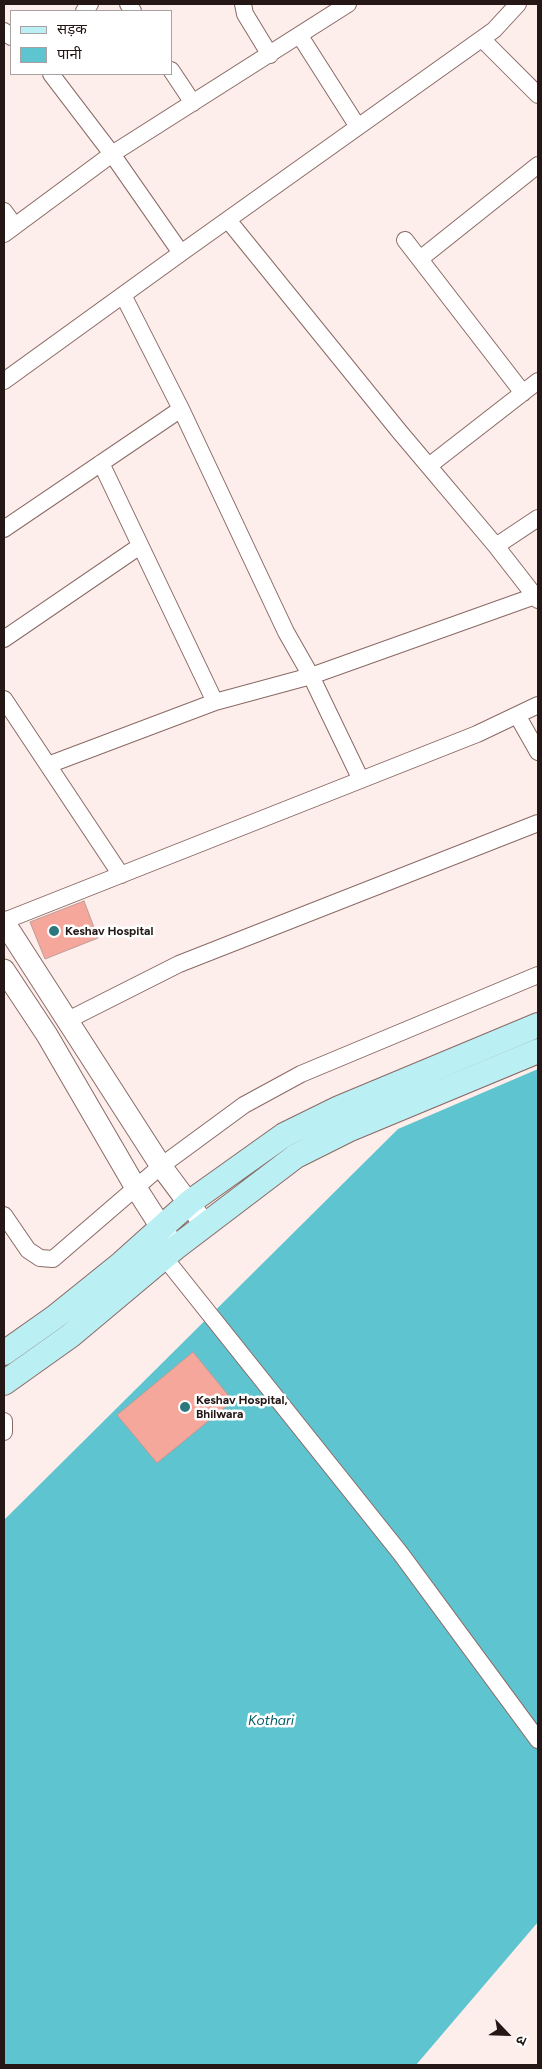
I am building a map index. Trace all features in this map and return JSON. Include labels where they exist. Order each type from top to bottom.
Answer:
[{"type":"main road","points":[[4,1353],[55,1317],[122,1263],[190,1202],[284,1135],[338,1108],[538,1025]]},
{"type":"main road","points":[[4,1383],[70,1336],[169,1252],[296,1156],[348,1130],[538,1051]]},
{"type":"street","points":[[243,4],[246,14],[270,55]]},
{"type":"street","points":[[4,211],[9,230],[112,154],[348,4]]},
{"type":"street","points":[[4,381],[482,39],[494,30],[518,4]]},
{"type":"street","points":[[300,36],[358,127]]},
{"type":"street","points":[[482,39],[538,95]]},
{"type":"street","points":[[172,72],[193,103]]},
{"type":"street","points":[[52,75],[112,154],[181,253]]},
{"type":"street","points":[[420,259],[538,165]]},
{"type":"street","points":[[48,765],[215,702],[311,676],[537,598],[430,464],[399,431],[228,220]]},
{"type":"street","points":[[406,240],[523,393]]},
{"type":"street","points":[[123,295],[181,409],[286,632],[311,676],[361,780]]},
{"type":"street","points":[[430,464],[538,381]]},
{"type":"street","points":[[4,529],[181,409]]},
{"type":"street","points":[[101,463],[215,702]]},
{"type":"street","points":[[496,546],[538,518]]},
{"type":"street","points":[[4,639],[140,546]]},
{"type":"street","points":[[4,699],[121,875]]},
{"type":"street","points":[[205,1225],[162,1166],[4,922],[476,734],[538,705]]},
{"type":"street","points":[[517,715],[538,752]]},
{"type":"street","points":[[68,1020],[178,964],[538,823]]},
{"type":"street","points":[[4,970],[46,1035],[160,1227],[169,1252],[401,1554],[538,1740]]},
{"type":"street","points":[[4,1215],[28,1250],[40,1258],[53,1259],[162,1166],[244,1105],[293,1078],[538,975]]},
{"type":"street","points":[[4,1421],[4,1432]]},
{"type":"water","name":"Kothari","points":[[538,1069],[538,1922],[416,2065],[4,2065],[4,1520],[398,1129]]},
{"type":"building","points":[[84,901],[98,938],[45,959],[30,922]]},
{"type":"building","points":[[193,1352],[233,1401],[157,1463],[117,1415]]},
{"type":"place","name":"Keshav Hospital","points":[[54,931]]},
{"type":"place","name":"Keshav Hospital, Bhilwara","points":[[185,1407]]}]
